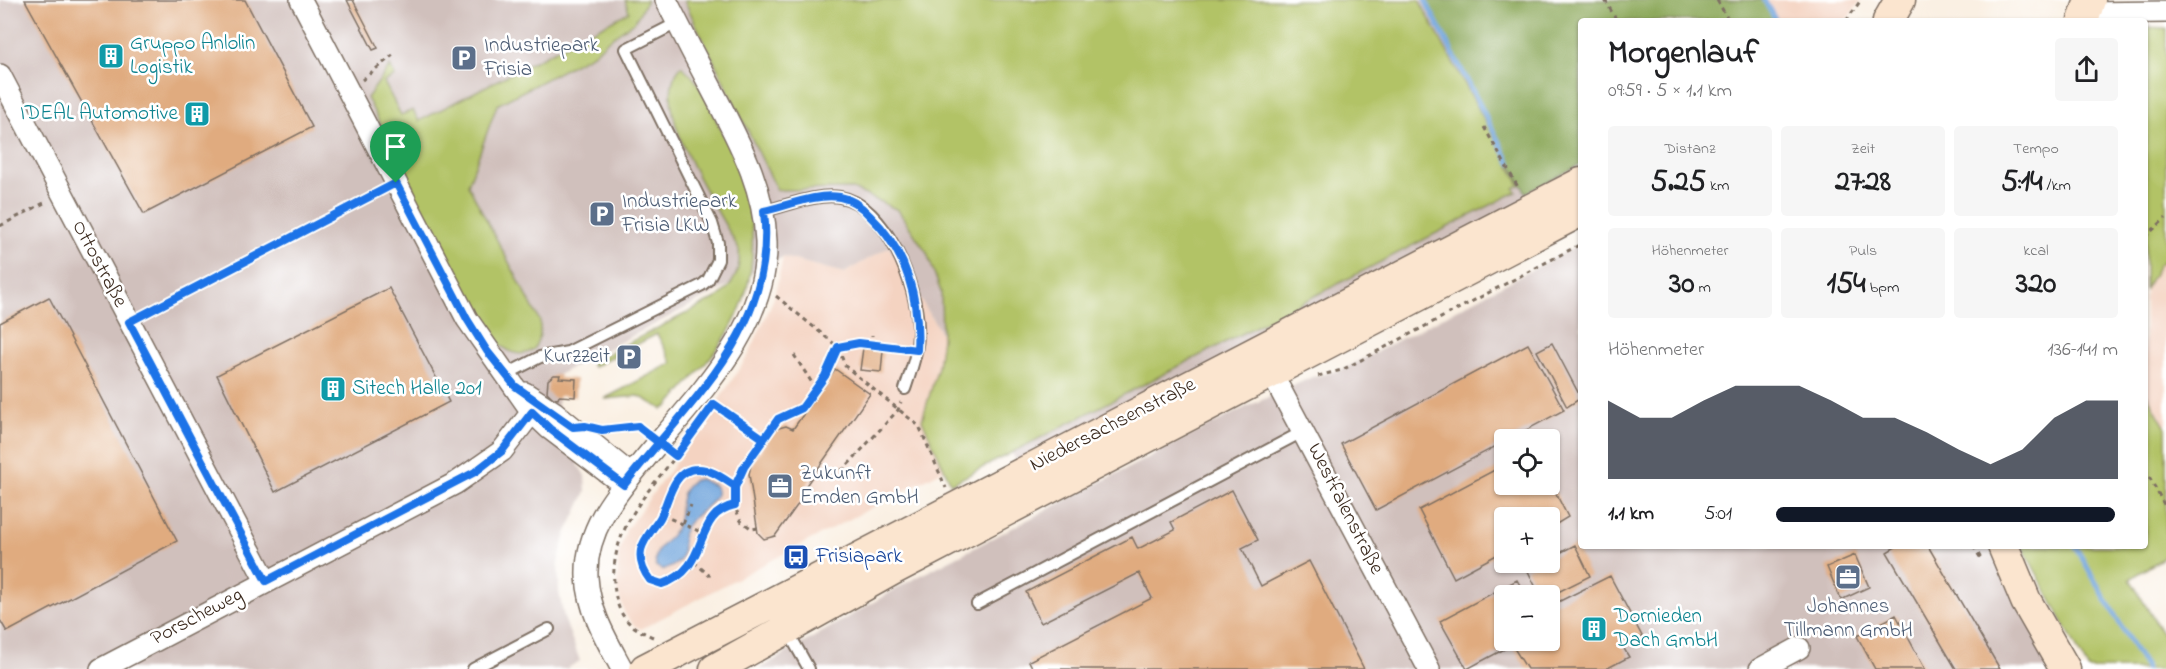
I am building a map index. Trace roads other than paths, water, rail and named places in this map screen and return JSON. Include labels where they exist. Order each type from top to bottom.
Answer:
[{"type":"main road","points":[[1890,18],[1902,0]]},
{"type":"main road","points":[[1902,0],[1909,18]]},
{"type":"main road","name":"Niedersachsenstraße","points":[[645,669],[1271,371],[1578,185]]},
{"type":"main road","name":"Niedersachsenstraße","points":[[715,669],[894,569],[1271,371],[1578,214]]},
{"type":"main road","points":[[1990,549],[2026,601],[2066,669]]},
{"type":"main road","points":[[2004,549],[2026,601]]},
{"type":"street","points":[[301,0],[467,319],[532,412],[550,429],[628,480]]},
{"type":"street","points":[[622,669],[594,615],[587,576],[592,537],[604,513],[628,480],[728,356],[755,301],[765,260],[764,211],[758,185],[666,0]]},
{"type":"street","points":[[2135,0],[2166,12]]},
{"type":"street","points":[[2086,11],[2166,12]]},
{"type":"street","name":"Ottostraße","points":[[0,75],[266,581]]},
{"type":"street","name":"Westfalenstraße","points":[[1271,371],[1305,431],[1429,669]]},
{"type":"street","points":[[510,381],[573,427],[628,480]]},
{"type":"street","name":"Porscheweg","points":[[101,669],[475,472],[502,451],[532,412]]},
{"type":"street","points":[[1760,669],[1799,648]]},
{"type":"lane","points":[[510,381],[531,362],[568,352],[702,285],[715,269],[719,252],[712,223],[627,49],[677,23]]},
{"type":"lane","points":[[764,211],[829,196],[842,197],[861,207],[891,241],[903,262],[919,326],[917,350],[905,389]]},
{"type":"lane","points":[[978,604],[1305,431]]},
{"type":"lane","points":[[473,669],[549,629]]},
{"type":"lane","points":[[787,630],[809,669]]},
{"type":"water","points":[[700,479],[715,486],[717,494],[685,528],[681,558],[672,567],[662,570],[656,566],[659,549],[677,526],[685,489],[691,482]]},
{"type":"waterway","points":[[1425,0],[1510,163]]},
{"type":"waterway","points":[[1764,0],[1774,18]]},
{"type":"waterway","points":[[2077,549],[2146,669]]},
{"type":"place","name":"Gruppo Anlolin Logistik","points":[[111,56]]},
{"type":"place","name":"Industriepark Frisia","points":[[464,58]]},
{"type":"place","name":"IDEAL Automotive","points":[[197,114]]},
{"type":"place","name":"Industriepark Frisia LKW","points":[[602,214]]},
{"type":"place","name":"Kurzzeit","points":[[629,357]]},
{"type":"place","name":"Sitech Halle 201","points":[[333,389]]},
{"type":"place","name":"Zukunft Emden GmbH","points":[[780,486]]},
{"type":"place","name":"Frisiapark","points":[[796,557]]},
{"type":"place","name":"Johannes Tillmann GmbH","points":[[1848,577]]},
{"type":"place","name":"Dornieden Dach GmbH","points":[[1594,629]]}]
